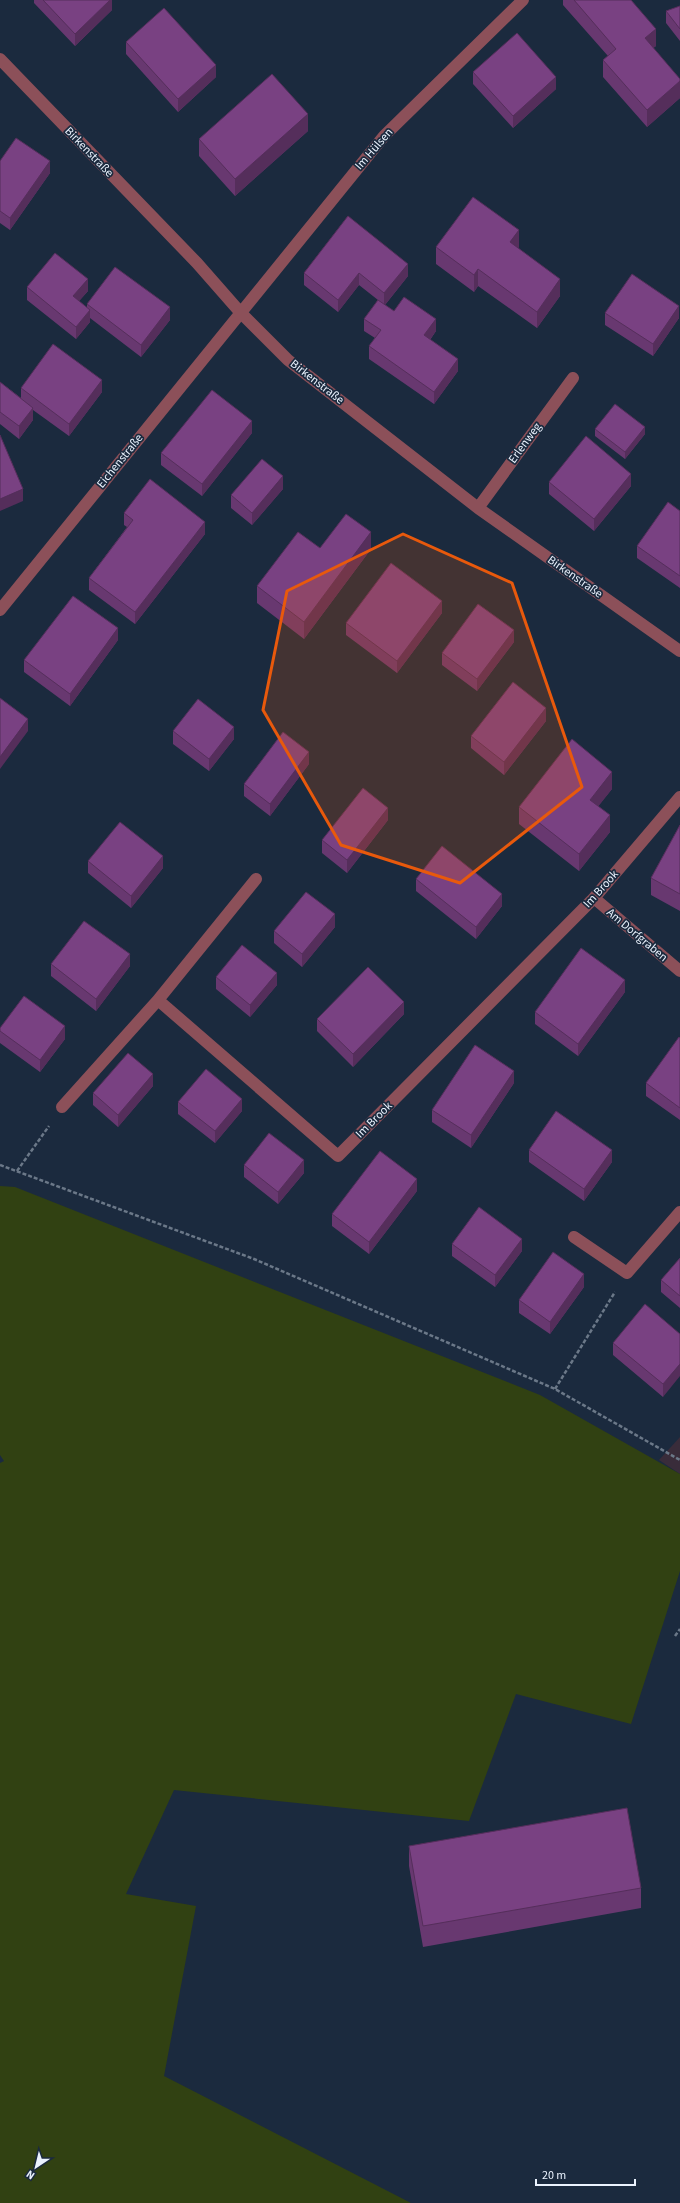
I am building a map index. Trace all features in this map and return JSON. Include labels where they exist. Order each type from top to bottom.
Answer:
[{"type":"street","name":"Im Hülsen","points":[[240,312],[384,136],[523,0]]},
{"type":"street","name":"Birkenstraße","points":[[0,59],[197,263],[240,312],[288,360],[478,508],[680,651]]},
{"type":"street","name":"Eichenstraße","points":[[0,610],[240,312]]},
{"type":"street","name":"Erlenweg","points":[[478,508],[572,378]]},
{"type":"street","name":"Im Brook","points":[[158,1000],[338,1156],[594,898],[680,797]]},
{"type":"street","points":[[62,1107],[158,1000],[256,879]]},
{"type":"street","name":"Am Dorfgraben","points":[[594,898],[680,971]]},
{"type":"street","points":[[574,1237],[627,1273],[680,1212]]},
{"type":"path","points":[[17,1171],[62,1107]]},
{"type":"path","points":[[0,1165],[254,1259],[556,1389],[680,1460]]},
{"type":"path","points":[[556,1389],[627,1273]]},
{"type":"path","points":[[675,1636],[680,1629]]},
{"type":"highlighted area","points":[[403,534],[512,583],[582,787],[460,883],[341,845],[263,710],[287,591]]},
{"type":"shaded area","points":[[680,1437],[680,1474],[659,1460]]},
{"type":"green space","points":[[0,1186],[15,1187],[540,1395],[680,1474],[680,1571],[631,1724],[516,1694],[469,1821],[174,1790],[126,1894],[196,1906],[164,2076],[411,2203],[0,2203],[0,1463],[4,1461],[0,1455]]},
{"type":"building","points":[[43,0],[110,0],[75,34]]},
{"type":"building","points":[[574,0],[631,0],[656,29],[645,38],[680,79],[680,81],[647,110],[603,60],[616,49]]},
{"type":"building","points":[[680,6],[680,29],[666,11]]},
{"type":"building","points":[[164,8],[216,65],[178,99],[126,42]]},
{"type":"building","points":[[517,33],[556,77],[513,116],[473,72]]},
{"type":"building","points":[[272,74],[308,114],[235,179],[199,139]]},
{"type":"building","points":[[16,138],[50,161],[10,218],[0,211],[0,161]]},
{"type":"building","points":[[473,197],[519,230],[510,242],[560,279],[537,312],[478,269],[474,275],[436,247]]},
{"type":"building","points":[[348,216],[408,264],[384,293],[359,273],[338,300],[304,273]]},
{"type":"building","points":[[55,253],[88,279],[73,296],[90,310],[76,327],[27,287]]},
{"type":"building","points":[[115,267],[170,307],[141,345],[87,304]]},
{"type":"building","points":[[632,274],[679,306],[653,344],[605,313]]},
{"type":"building","points":[[404,297],[436,319],[424,335],[458,359],[434,392],[369,346],[381,330],[364,319],[378,300],[394,311]]},
{"type":"building","points":[[53,344],[102,380],[69,424],[21,388]]},
{"type":"building","points":[[0,382],[33,408],[19,426],[0,412]]},
{"type":"building","points":[[212,390],[252,421],[202,484],[161,453]]},
{"type":"building","points":[[615,404],[645,427],[625,452],[595,429]]},
{"type":"building","points":[[0,435],[23,489],[0,499]]},
{"type":"building","points":[[586,436],[631,474],[594,519],[549,482]]},
{"type":"building","points":[[262,459],[283,476],[252,513],[231,495]]},
{"type":"building","points":[[150,479],[205,522],[135,612],[89,578],[133,520],[124,513]]},
{"type":"building","points":[[668,502],[680,511],[680,576],[637,546]]},
{"type":"building","points":[[346,514],[371,532],[304,622],[257,586],[298,532],[320,548]]},
{"type":"building","points":[[391,563],[442,601],[397,661],[346,623]]},
{"type":"building","points":[[73,596],[118,628],[70,694],[24,660]]},
{"type":"building","points":[[478,604],[514,630],[477,679],[442,653]]},
{"type":"building","points":[[513,682],[546,708],[504,762],[471,736]]},
{"type":"building","points":[[0,698],[28,719],[0,757]]},
{"type":"building","points":[[198,699],[234,727],[209,759],[173,731]]},
{"type":"building","points":[[283,732],[309,752],[270,804],[244,784]]},
{"type":"building","points":[[572,739],[612,772],[590,800],[610,815],[579,854],[519,807]]},
{"type":"building","points":[[363,788],[388,808],[347,860],[322,840]]},
{"type":"building","points":[[120,822],[163,856],[131,896],[88,861]]},
{"type":"building","points":[[680,825],[680,894],[651,878]]},
{"type":"building","points":[[442,846],[502,894],[476,927],[416,879]]},
{"type":"building","points":[[306,892],[335,914],[302,954],[274,931]]},
{"type":"building","points":[[84,921],[130,954],[96,999],[51,964]]},
{"type":"building","points":[[242,945],[277,973],[250,1005],[216,977]]},
{"type":"building","points":[[581,948],[625,980],[578,1044],[535,1012]]},
{"type":"building","points":[[368,967],[404,1002],[353,1054],[317,1019]]},
{"type":"building","points":[[24,996],[65,1026],[40,1060],[0,1031],[0,1028]]},
{"type":"building","points":[[679,1037],[680,1038],[680,1108],[646,1083]]},
{"type":"building","points":[[475,1045],[514,1071],[471,1135],[432,1110]]},
{"type":"building","points":[[128,1053],[153,1074],[118,1115],[93,1093]]},
{"type":"building","points":[[206,1069],[242,1099],[215,1131],[178,1102]]},
{"type":"building","points":[[556,1111],[612,1150],[584,1189],[529,1150]]},
{"type":"building","points":[[269,1133],[304,1160],[278,1192],[244,1165]]},
{"type":"building","points":[[380,1151],[417,1179],[369,1242],[332,1214]]},
{"type":"building","points":[[479,1207],[522,1239],[495,1275],[452,1244]]},
{"type":"building","points":[[553,1252],[584,1274],[550,1322],[519,1300]]},
{"type":"building","points":[[680,1258],[680,1296],[661,1280]]},
{"type":"building","points":[[645,1304],[680,1334],[680,1364],[663,1384],[613,1343]]},
{"type":"building","points":[[627,1808],[641,1888],[423,1926],[409,1846]]}]
